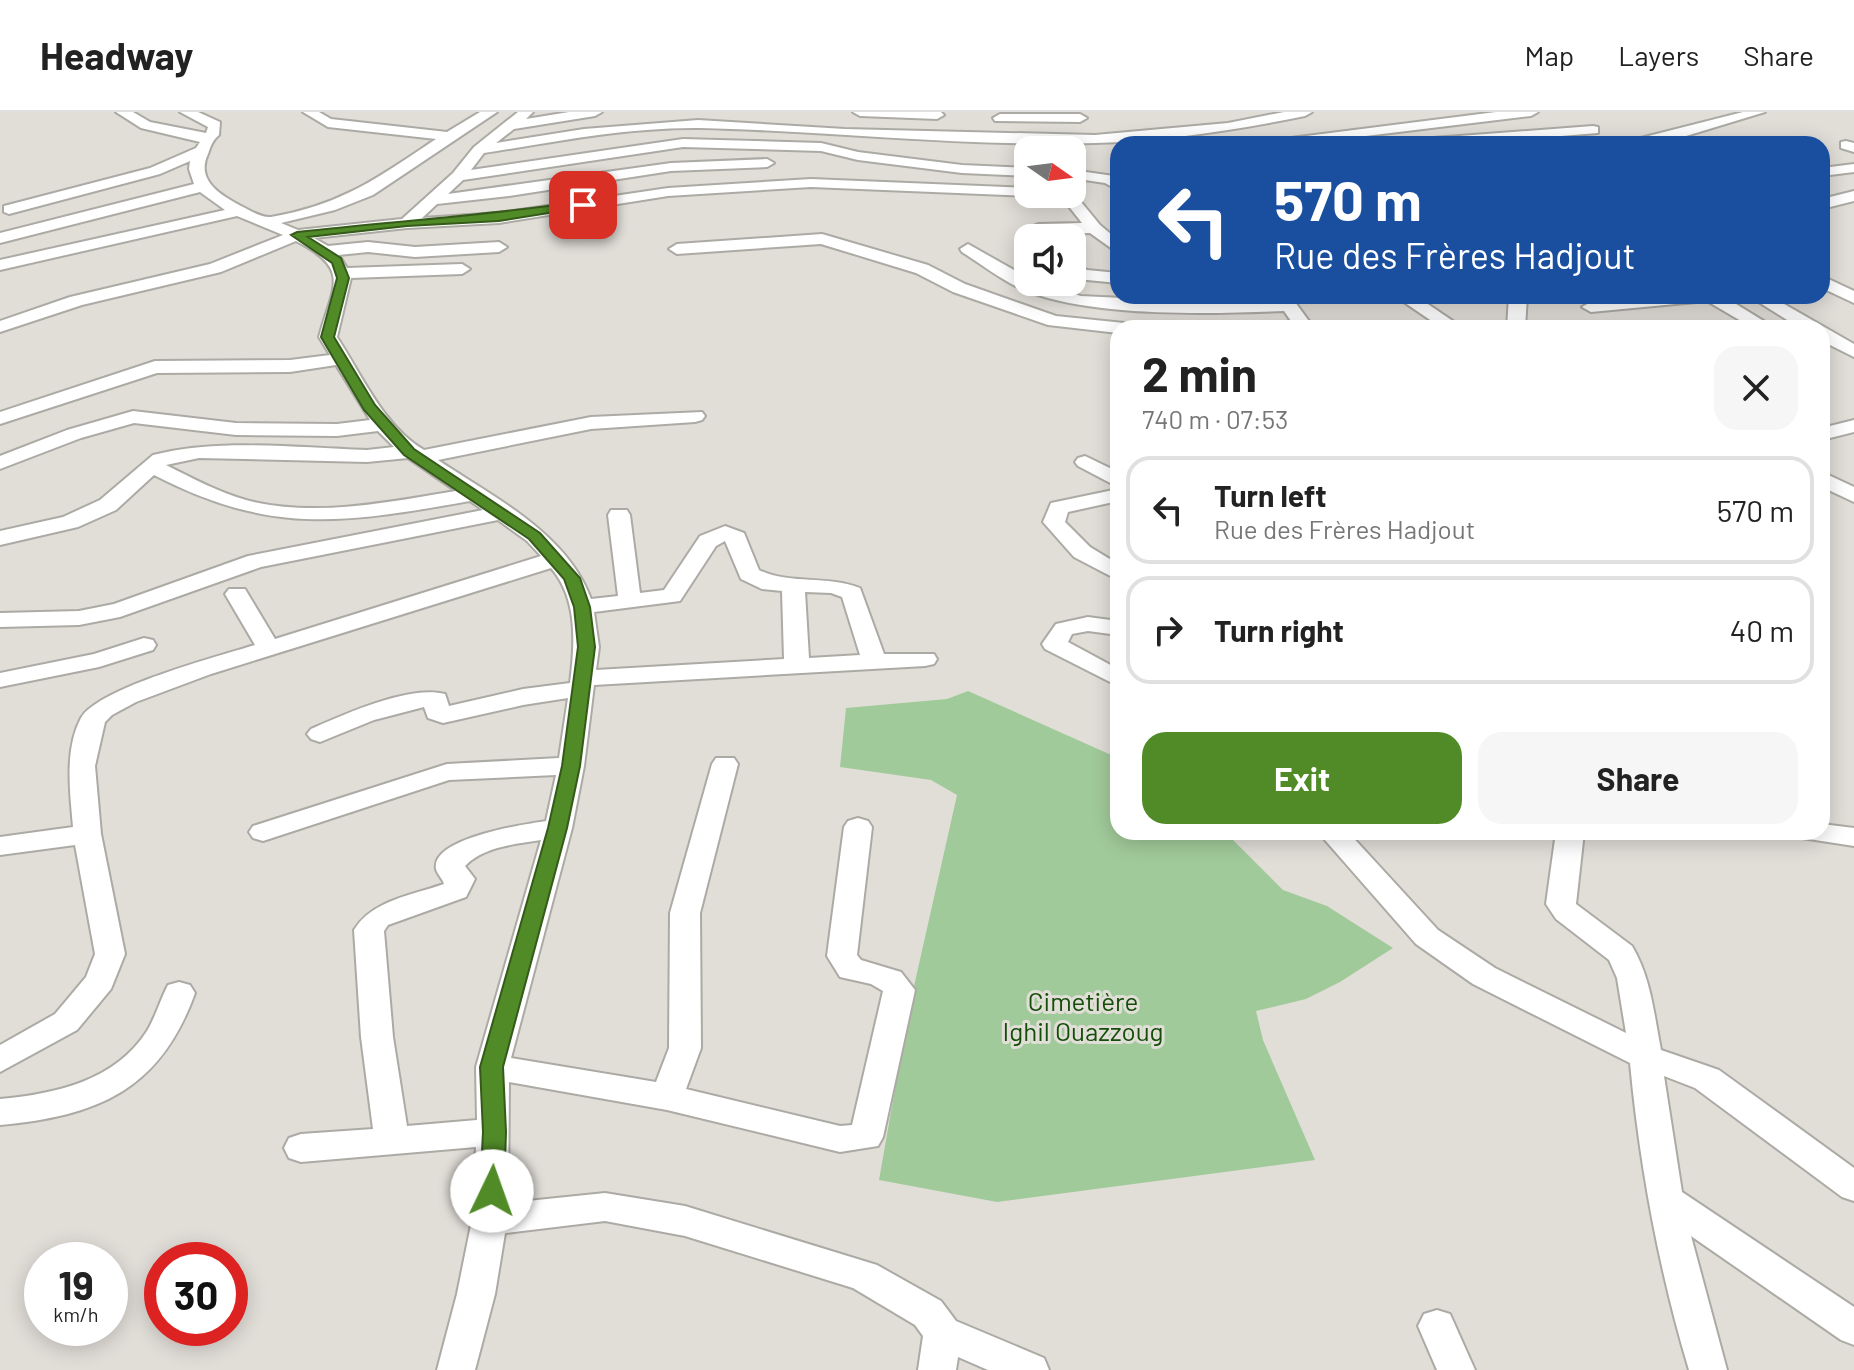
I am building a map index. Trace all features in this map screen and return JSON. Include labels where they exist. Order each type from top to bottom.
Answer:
[{"type":"street","points":[[123,112],[146,125],[190,132],[203,169],[240,211],[297,235],[337,261],[343,278],[328,337],[369,407],[415,455],[535,536],[572,578],[582,607],[587,647],[571,766],[558,828],[492,1067],[494,1132],[490,1220],[476,1294],[456,1370]]},
{"type":"street","points":[[187,112],[215,125],[203,169]]},
{"type":"street","points":[[310,112],[328,123],[450,136]]},
{"type":"street","points":[[264,223],[358,197],[490,112]]},
{"type":"street","points":[[407,223],[458,176],[479,150],[526,112]]},
{"type":"street","points":[[511,125],[595,112]]},
{"type":"street","points":[[860,112],[946,116]]},
{"type":"street","points":[[479,150],[584,133],[698,124],[845,133],[1070,139],[1251,124],[1305,112]]},
{"type":"street","points":[[1323,136],[1531,112]]},
{"type":"street","points":[[1674,136],[1758,112]]},
{"type":"street","points":[[989,117],[1080,118]]},
{"type":"street","points":[[1190,130],[1195,136]]},
{"type":"street","points":[[1513,136],[1593,130]]},
{"type":"street","points":[[458,176],[683,143],[821,147],[858,156],[962,169],[1014,171]]},
{"type":"street","points":[[429,200],[509,192],[671,167],[786,162]]},
{"type":"street","points":[[4,216],[168,168],[203,169]]},
{"type":"street","points":[[1830,171],[1854,168]]},
{"type":"street","points":[[4,216],[203,169]]},
{"type":"street","points":[[0,238],[203,169]]},
{"type":"street","points":[[0,251],[203,169]]},
{"type":"street","points":[[1086,176],[1110,180]]},
{"type":"street","points":[[0,327],[76,301],[215,268],[297,235],[407,223],[499,218],[668,192],[811,183],[1014,191]]},
{"type":"street","points":[[1830,202],[1854,196]]},
{"type":"street","points":[[1078,208],[1110,241]]},
{"type":"street","points":[[0,265],[240,211]]},
{"type":"street","points":[[1086,228],[1094,228]]},
{"type":"street","points":[[0,279],[69,268],[189,238]]},
{"type":"street","points":[[677,249],[822,239],[922,269],[970,292],[1054,321],[1110,327]]},
{"type":"street","points":[[326,251],[368,247],[415,252],[499,247]]},
{"type":"street","points":[[968,249],[1035,289],[1081,301],[1110,302]]},
{"type":"street","points":[[341,273],[462,269]]},
{"type":"street","points":[[1830,277],[1843,274]]},
{"type":"street","points":[[1086,275],[1110,277]]},
{"type":"street","points":[[1830,284],[1854,298]]},
{"type":"street","points":[[1144,304],[1227,308],[1289,306],[1299,320]]},
{"type":"street","points":[[1416,304],[1442,320]]},
{"type":"street","points":[[1591,307],[1622,304]]},
{"type":"street","points":[[1725,304],[1752,320]]},
{"type":"street","points":[[1772,304],[1799,320]]},
{"type":"street","points":[[1830,338],[1854,352]]},
{"type":"street","points":[[1830,354],[1854,352]]},
{"type":"street","points":[[0,418],[155,367],[290,366],[343,359]]},
{"type":"street","points":[[0,538],[70,522],[108,505],[160,459],[199,452],[415,455],[591,423],[695,416]]},
{"type":"street","points":[[0,463],[74,434],[133,417],[236,429],[337,430],[386,424]]},
{"type":"street","points":[[1830,432],[1854,426]]},
{"type":"street","points":[[1085,462],[1110,476]]},
{"type":"street","points":[[153,466],[207,493],[250,508],[364,513],[474,494]]},
{"type":"street","points":[[1830,482],[1854,496]]},
{"type":"street","points":[[1110,497],[1059,508],[1054,522],[1066,540],[1110,568]]},
{"type":"street","points":[[0,620],[79,618],[120,610],[256,561],[501,513]]},
{"type":"street","points":[[619,515],[630,602]]},
{"type":"street","points":[[582,607],[672,596],[708,541],[725,533],[736,538],[749,574],[770,584],[834,586],[852,593],[874,662]]},
{"type":"street","points":[[1083,553],[1110,555]]},
{"type":"street","points":[[0,1060],[66,1022],[100,981],[110,954],[87,834],[82,766],[93,720],[103,710],[127,697],[269,649],[556,559]]},
{"type":"street","points":[[793,586],[797,666]]},
{"type":"street","points":[[237,594],[269,649]]},
{"type":"street","points":[[1110,627],[1088,624],[1064,629],[1054,644],[1110,675]]},
{"type":"street","points":[[0,680],[99,660],[144,645]]},
{"type":"street","points":[[320,734],[365,715],[429,698],[436,699],[437,713],[443,715],[583,684],[925,659]]},
{"type":"street","points":[[667,1097],[685,1048],[685,913],[725,764]]},
{"type":"street","points":[[263,832],[447,772],[571,766]]},
{"type":"street","points":[[492,1067],[667,1097],[840,1139],[866,1137],[899,990],[888,977],[851,969],[842,956],[858,827]]},
{"type":"street","points":[[392,1141],[377,1037],[369,930],[378,918],[456,890],[461,879],[450,869],[451,861],[459,854],[495,840],[558,828]]},
{"type":"street","points":[[0,846],[87,834]]},
{"type":"street","points":[[1830,834],[1854,837]]},
{"type":"street","points":[[1339,840],[1427,937],[1484,976],[1646,1057],[1707,1079],[1854,1187]]},
{"type":"street","points":[[1569,840],[1561,904],[1566,912],[1621,954],[1632,978],[1646,1057],[1652,1121],[1667,1201],[1688,1308],[1708,1370]]},
{"type":"street","points":[[0,1112],[35,1110],[109,1087],[151,1049],[166,1025],[179,993]]},
{"type":"street","points":[[301,1148],[494,1132]]},
{"type":"street","points":[[1667,1201],[1854,1328]]},
{"type":"street","points":[[490,1220],[605,1207],[652,1213],[864,1276],[928,1313],[940,1352],[1030,1370]]},
{"type":"street","points":[[1437,1326],[1456,1370]]},
{"type":"green space","name":"Cimetière Ighil Ouazzoug","points":[[968,691],[1110,754],[1110,840],[1233,840],[1283,890],[1327,906],[1393,948],[1340,982],[1306,999],[1256,1011],[1263,1040],[1315,1160],[997,1202],[879,1180],[910,1004],[957,795],[931,780],[840,767],[846,708],[947,699]]},
{"type":"route","points":[[492,1191],[492,1067],[558,828],[571,766],[587,647],[582,607],[572,578],[535,536],[421,457],[409,452],[369,407],[347,364],[328,337],[343,278],[337,261],[297,235],[407,223],[499,218],[583,205]]}]
